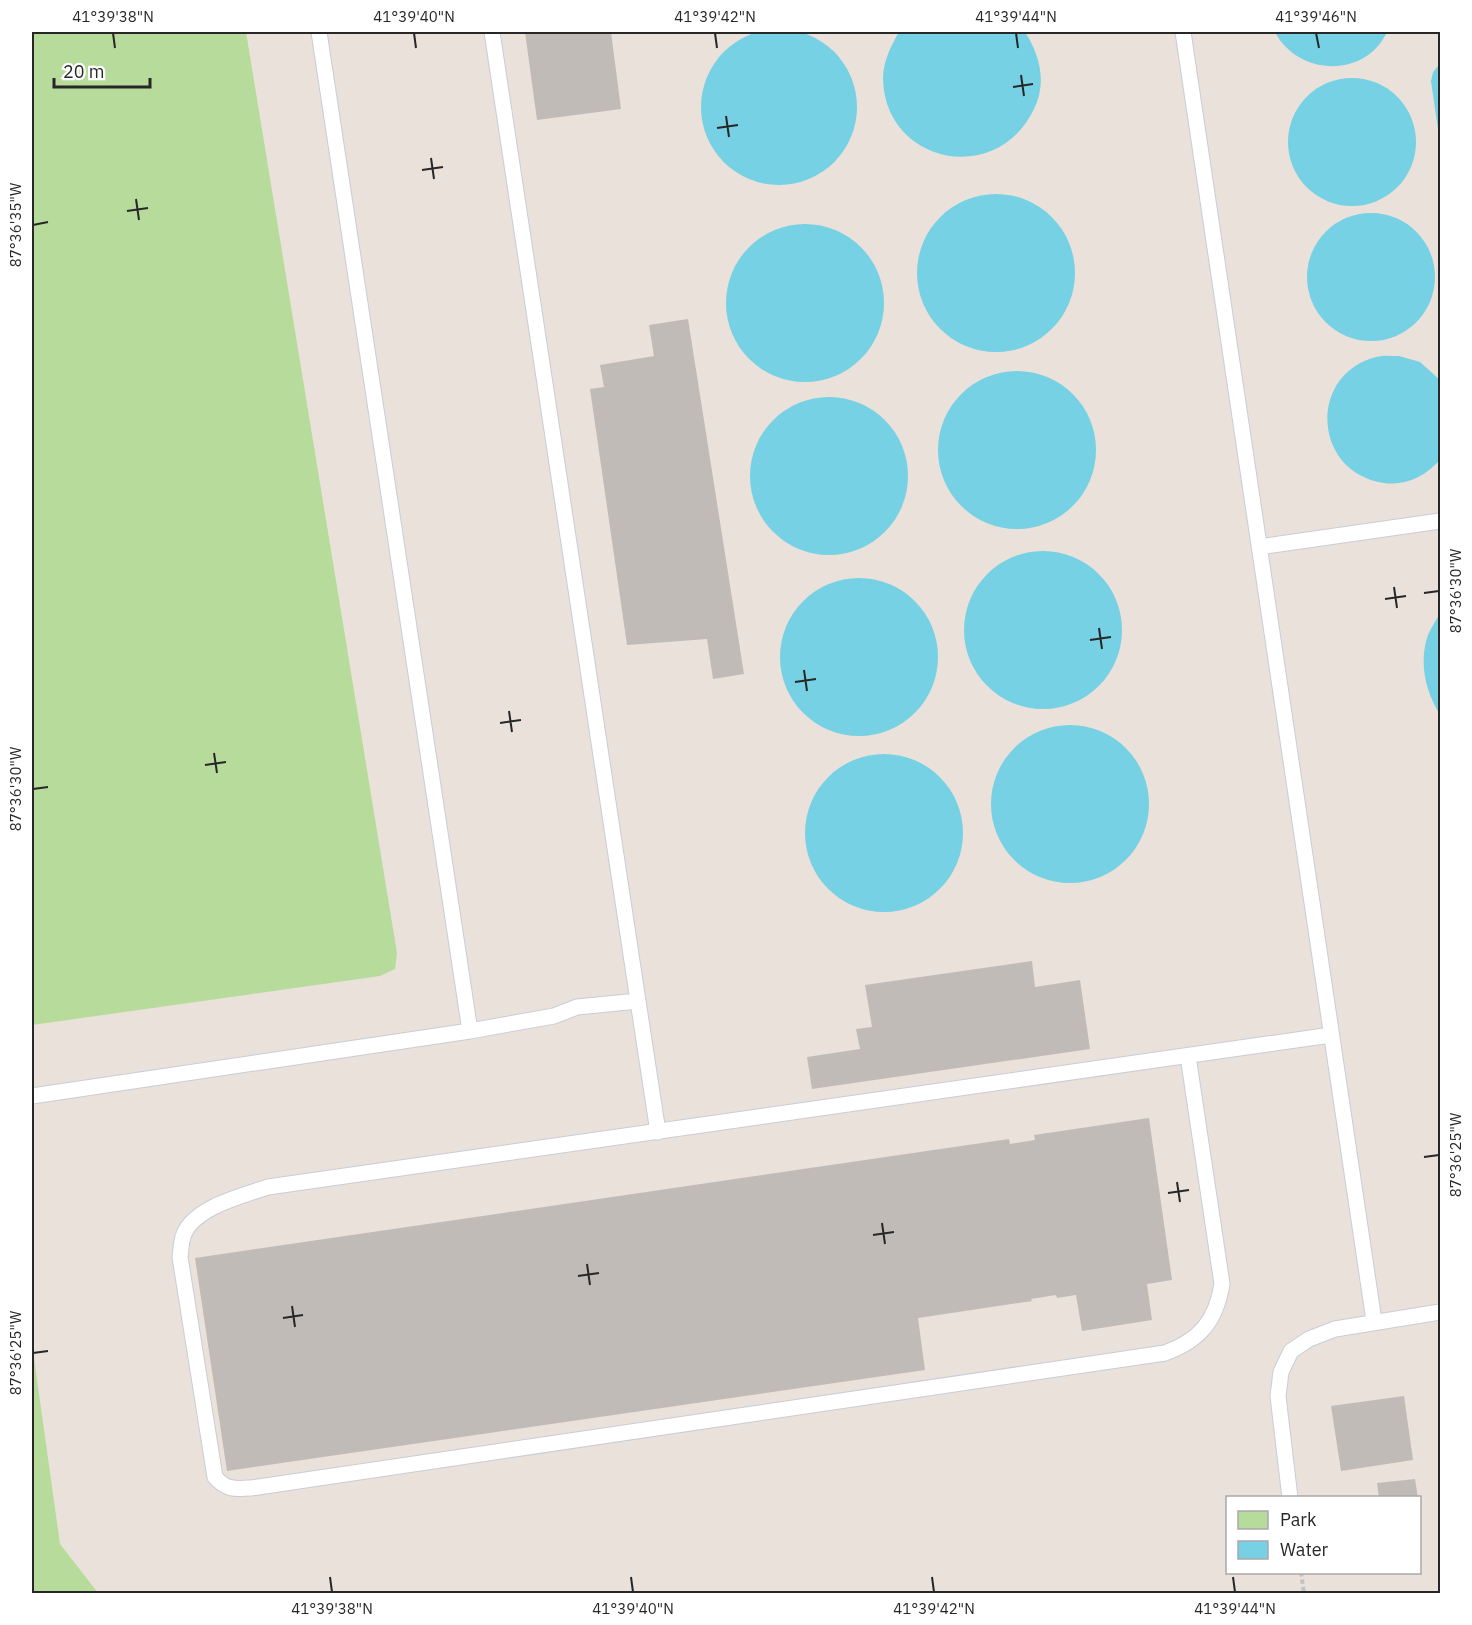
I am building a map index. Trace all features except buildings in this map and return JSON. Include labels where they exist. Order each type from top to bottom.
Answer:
[{"type":"lane","points":[[319,32],[470,1031]]},
{"type":"lane","points":[[492,32],[658,1132]]},
{"type":"lane","points":[[1183,32],[1374,1322]]},
{"type":"lane","points":[[1259,547],[1440,520]]},
{"type":"lane","points":[[32,1096],[470,1031],[554,1016],[576,1007],[638,1001]]},
{"type":"lane","points":[[1188,1056],[1222,1284],[1219,1303],[1210,1320],[1183,1346],[1154,1355],[251,1488],[233,1490],[222,1486],[215,1477],[180,1257],[182,1236],[190,1223],[207,1211],[268,1187],[1331,1035]]},
{"type":"lane","points":[[1290,1496],[1278,1396],[1281,1372],[1291,1351],[1335,1329],[1440,1312]]},
{"type":"path","points":[[1301,1574],[1304,1593]]},
{"type":"green space","points":[[32,32],[246,32],[397,953],[395,969],[380,976],[32,1025]]},
{"type":"green space","points":[[32,1344],[60,1544],[98,1593],[32,1593]]},
{"type":"water","points":[[779,29],[794,30],[809,35],[823,42],[834,52],[844,63],[851,77],[856,92],[856,122],[851,137],[844,151],[834,162],[823,172],[809,179],[794,184],[779,185],[764,184],[749,179],[735,172],[724,162],[714,151],[707,137],[702,122],[701,107],[702,92],[707,77],[714,63],[724,52],[735,42],[749,35],[764,30]]},
{"type":"water","points":[[899,32],[1025,32],[1035,50],[1041,79],[1034,109],[1017,134],[995,149],[970,156],[945,155],[922,146],[902,131],[889,108],[883,79],[890,48]]},
{"type":"water","points":[[1275,32],[1387,32],[1377,47],[1363,58],[1348,64],[1331,66],[1315,64],[1299,57],[1286,47]]},
{"type":"water","points":[[1440,64],[1440,143],[1431,81],[1433,72]]},
{"type":"water","points":[[1352,78],[1376,83],[1397,97],[1411,118],[1416,142],[1411,166],[1397,187],[1376,201],[1352,206],[1328,201],[1307,187],[1293,166],[1288,142],[1293,118],[1307,97],[1328,83]]},
{"type":"water","points":[[996,194],[1026,200],[1052,217],[1069,243],[1075,273],[1069,303],[1052,329],[1026,346],[996,352],[966,346],[940,329],[923,303],[917,273],[923,243],[940,217],[966,200]]},
{"type":"water","points":[[1371,213],[1395,218],[1416,232],[1430,253],[1435,277],[1430,301],[1416,322],[1395,336],[1371,341],[1347,336],[1326,322],[1312,301],[1307,277],[1312,253],[1326,232],[1347,218]]},
{"type":"water","points":[[805,224],[835,230],[861,247],[878,273],[884,303],[878,333],[861,359],[835,376],[805,382],[775,376],[749,359],[732,333],[726,303],[732,273],[749,247],[775,230]]},
{"type":"water","points":[[1399,356],[1420,362],[1440,380],[1440,460],[1415,479],[1392,484],[1360,475],[1343,462],[1332,443],[1327,423],[1329,402],[1338,383],[1354,367],[1376,357]]},
{"type":"water","points":[[1017,371],[1047,377],[1073,394],[1090,420],[1096,450],[1090,480],[1073,506],[1047,523],[1017,529],[987,523],[961,506],[944,480],[938,450],[944,420],[961,394],[987,377]]},
{"type":"water","points":[[829,397],[859,403],[885,420],[902,446],[908,476],[902,506],[885,532],[859,549],[829,555],[799,549],[773,532],[756,506],[750,476],[756,446],[773,420],[799,403]]},
{"type":"water","points":[[1043,551],[1073,557],[1099,574],[1116,600],[1122,630],[1116,660],[1099,686],[1073,703],[1043,709],[1013,703],[987,686],[970,660],[964,630],[970,600],[987,574],[1013,557]]},
{"type":"water","points":[[859,578],[889,584],[915,601],[932,627],[938,657],[932,687],[915,713],[889,730],[859,736],[829,730],[803,713],[786,687],[780,657],[786,627],[803,601],[829,584]]},
{"type":"water","points":[[1440,613],[1440,715],[1425,678],[1424,658],[1427,638]]},
{"type":"water","points":[[1070,725],[1100,731],[1126,748],[1143,774],[1149,804],[1143,834],[1126,860],[1100,877],[1070,883],[1040,877],[1014,860],[997,834],[991,804],[997,774],[1014,748],[1040,731]]},
{"type":"water","points":[[884,754],[914,760],[940,777],[957,803],[963,833],[957,863],[940,889],[914,906],[884,912],[854,906],[828,889],[811,863],[805,833],[811,803],[828,777],[854,760]]}]
